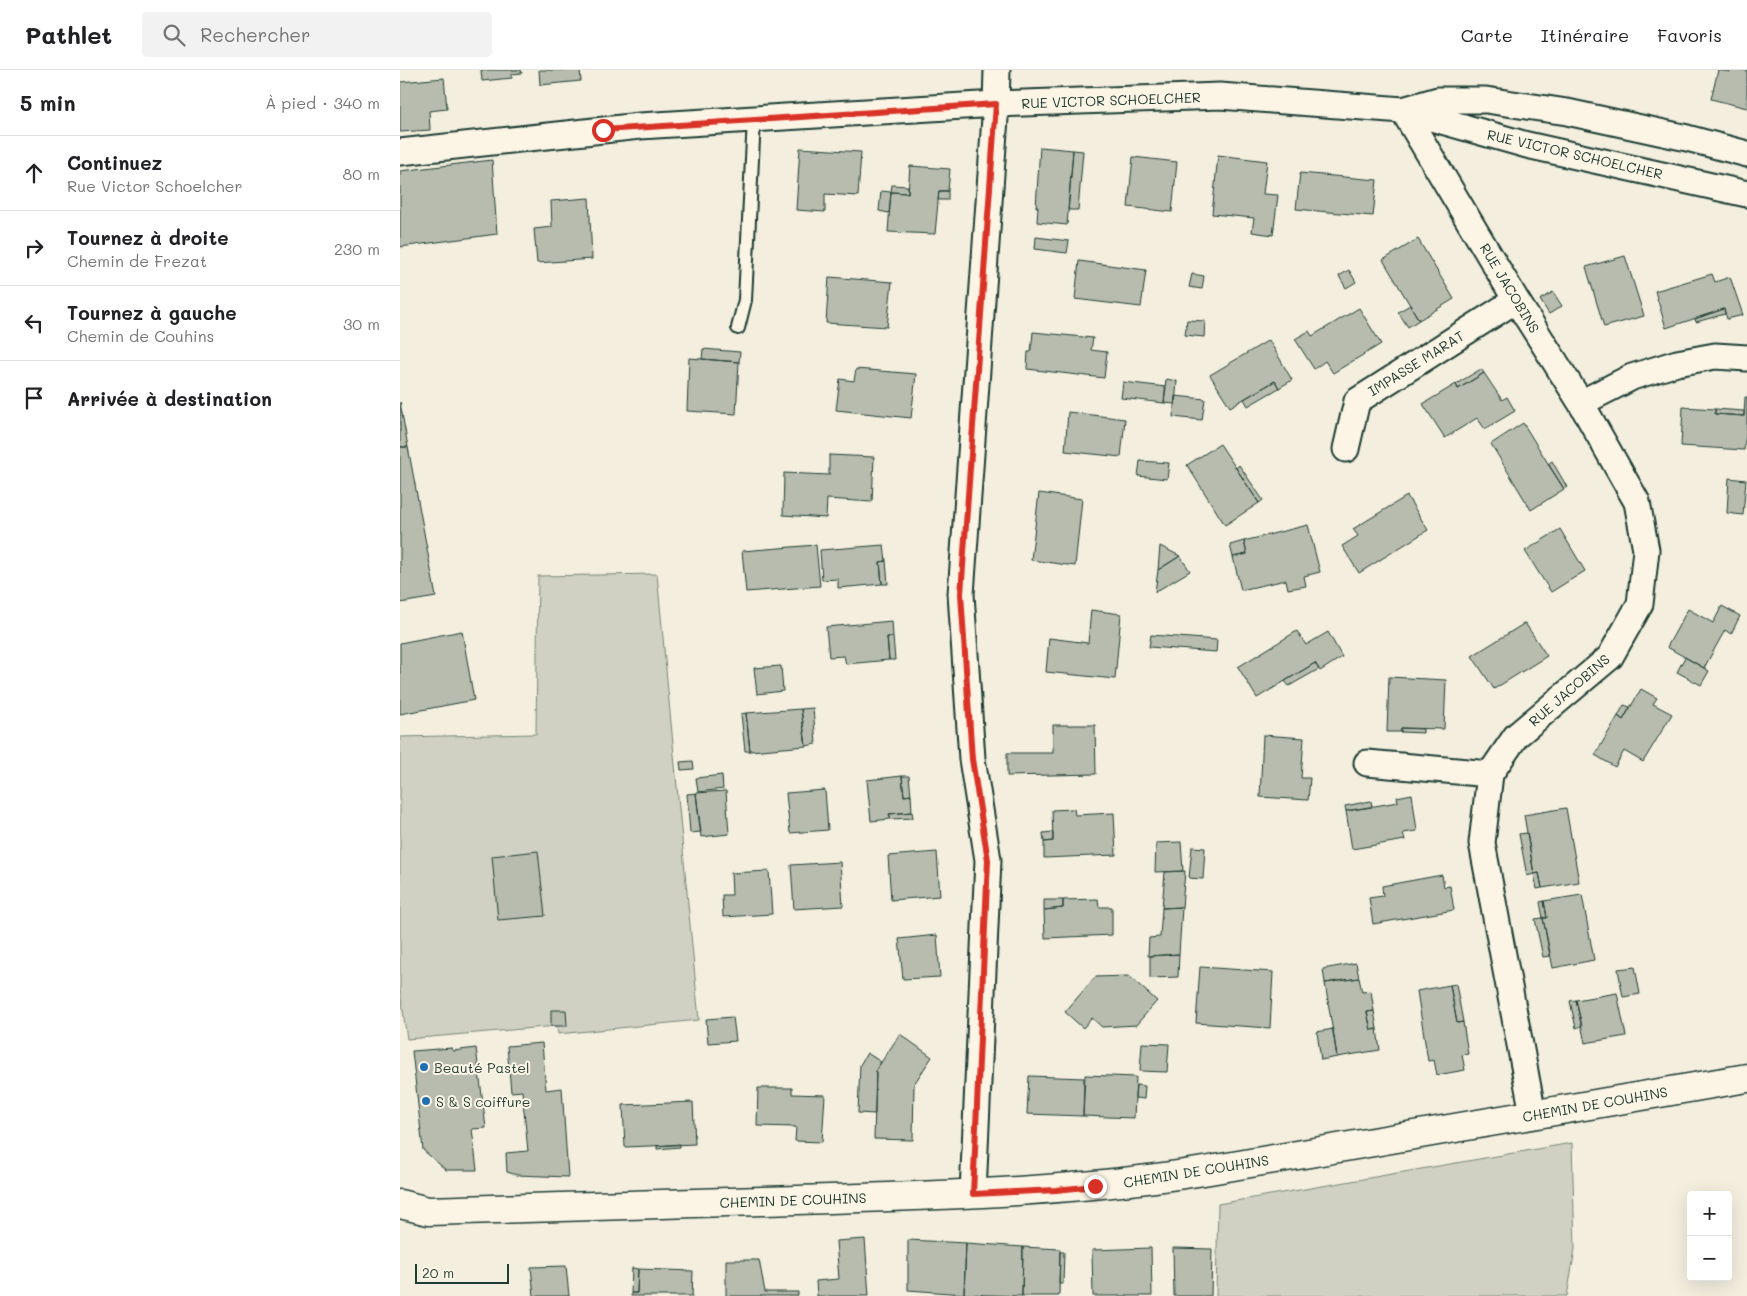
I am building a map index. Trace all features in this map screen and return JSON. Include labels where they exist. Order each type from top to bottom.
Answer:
[{"type":"street","points":[[973,1194],[988,860],[972,759],[961,594],[996,104],[996,70]]},
{"type":"street","name":"RUE VICTOR SCHOELCHER","points":[[400,152],[631,127],[996,104],[1220,96],[1404,110],[1527,145],[1747,194]]},
{"type":"street","name":"RUE VICTOR SCHOELCHER","points":[[1404,110],[1438,100],[1486,100],[1567,112],[1687,138],[1747,154]]},
{"type":"street","name":"RUE JACOBINS","points":[[1404,110],[1516,300],[1582,402],[1637,502],[1646,550],[1640,604],[1610,657],[1516,736],[1490,774],[1482,843],[1533,1114]]},
{"type":"street","name":"IMPASSE MARAT","points":[[1346,449],[1357,401],[1516,300]]},
{"type":"street","points":[[1582,402],[1632,377],[1677,363],[1715,356],[1747,358]]},
{"type":"street","points":[[1367,763],[1490,774]]},
{"type":"street","name":"CHEMIN DE COUHINS","points":[[400,1204],[428,1212],[1056,1190],[1160,1178],[1747,1078]]},
{"type":"lane","points":[[738,328],[745,300],[754,119]]},
{"type":"shaded area","points":[[657,574],[699,1020],[558,1034],[557,1026],[407,1039],[400,990],[400,737],[536,734],[538,576]]},
{"type":"shaded area","points":[[1572,1143],[1575,1249],[1567,1296],[1216,1296],[1218,1204]]},
{"type":"building","points":[[481,70],[521,70],[522,73],[512,74],[512,78],[482,81]]},
{"type":"building","points":[[539,70],[580,70],[581,81],[540,85]]},
{"type":"building","points":[[1718,70],[1730,72],[1730,70],[1747,70],[1747,108],[1711,99]]},
{"type":"building","points":[[444,78],[447,109],[429,111],[430,130],[400,132],[400,82]]},
{"type":"building","points":[[1040,147],[1073,150],[1067,225],[1037,222],[1038,207],[1036,207]]},
{"type":"building","points":[[800,148],[861,152],[858,196],[825,194],[825,212],[796,210]]},
{"type":"building","points":[[1073,150],[1083,151],[1078,210],[1068,210]]},
{"type":"building","points":[[1218,155],[1267,161],[1263,194],[1278,195],[1273,235],[1252,232],[1254,218],[1212,214]]},
{"type":"building","points":[[1133,157],[1177,162],[1172,212],[1128,207]]},
{"type":"building","points":[[492,160],[497,234],[400,247],[400,171]]},
{"type":"building","points":[[910,166],[950,169],[948,191],[939,191],[935,234],[888,232],[891,192],[908,193]]},
{"type":"building","points":[[1300,173],[1377,180],[1373,216],[1296,209]]},
{"type":"building","points":[[892,185],[908,186],[908,193],[891,192]]},
{"type":"building","points":[[881,191],[891,192],[889,213],[879,211]]},
{"type":"building","points":[[939,191],[948,191],[948,200],[938,200]]},
{"type":"building","points":[[589,198],[592,259],[537,263],[534,229],[552,227],[551,201]]},
{"type":"building","points":[[1036,237],[1069,241],[1067,253],[1035,249]]},
{"type":"building","points":[[1418,239],[1454,299],[1419,320],[1383,260]]},
{"type":"building","points":[[1625,256],[1644,316],[1604,327],[1586,267]]},
{"type":"building","points":[[1079,261],[1146,270],[1141,307],[1075,299]]},
{"type":"building","points":[[1349,270],[1356,282],[1346,288],[1339,276]]},
{"type":"building","points":[[1192,274],[1204,276],[1202,289],[1189,287]]},
{"type":"building","points":[[1712,274],[1715,282],[1730,277],[1743,315],[1727,319],[1724,309],[1666,328],[1655,291]]},
{"type":"building","points":[[829,277],[892,282],[887,327],[826,323]]},
{"type":"building","points":[[1553,292],[1562,306],[1549,314],[1540,300]]},
{"type":"building","points":[[1410,305],[1419,320],[1408,327],[1398,312]]},
{"type":"building","points":[[1359,308],[1381,344],[1333,373],[1325,361],[1314,369],[1295,339],[1309,331],[1312,336]]},
{"type":"building","points":[[1724,309],[1725,314],[1696,322],[1695,319]]},
{"type":"building","points":[[1187,320],[1205,321],[1204,337],[1185,335]]},
{"type":"building","points":[[1033,332],[1093,338],[1091,350],[1107,352],[1104,378],[1027,369],[1028,352],[1031,352]]},
{"type":"building","points":[[1269,340],[1292,380],[1279,388],[1275,381],[1230,407],[1210,375]]},
{"type":"building","points":[[703,349],[740,352],[739,362],[702,359]]},
{"type":"building","points":[[689,358],[739,362],[736,414],[687,411]]},
{"type":"building","points":[[856,369],[916,374],[911,418],[836,410],[840,379],[854,381]]},
{"type":"building","points":[[1481,369],[1484,373],[1458,389],[1456,384]]},
{"type":"building","points":[[1484,373],[1502,400],[1507,397],[1515,411],[1485,429],[1477,418],[1445,438],[1423,404],[1456,384],[1458,389]]},
{"type":"building","points":[[1166,379],[1177,381],[1175,404],[1164,403]]},
{"type":"building","points":[[1275,381],[1279,388],[1248,406],[1244,399]]},
{"type":"building","points":[[1123,382],[1166,387],[1164,403],[1121,398]]},
{"type":"building","points":[[1175,396],[1205,399],[1202,420],[1173,417]]},
{"type":"building","points":[[1745,397],[1747,397],[1747,425],[1744,450],[1681,446],[1683,407],[1715,409],[1715,414],[1744,416]]},
{"type":"building","points":[[400,402],[408,447],[400,447]]},
{"type":"building","points":[[1715,409],[1744,411],[1744,416],[1715,414]]},
{"type":"building","points":[[1068,412],[1125,419],[1121,457],[1065,451]]},
{"type":"building","points":[[1523,423],[1564,489],[1531,510],[1491,444]]},
{"type":"building","points":[[1220,444],[1259,503],[1225,525],[1187,465]]},
{"type":"building","points":[[400,447],[408,447],[436,597],[400,603]]},
{"type":"building","points":[[829,455],[874,457],[872,502],[827,499],[826,518],[783,515],[784,473],[829,475]]},
{"type":"building","points":[[1140,461],[1169,463],[1167,479],[1138,476]]},
{"type":"building","points":[[1552,461],[1567,487],[1564,489],[1548,464]]},
{"type":"building","points":[[1239,465],[1263,500],[1259,503],[1236,468]]},
{"type":"building","points":[[1729,478],[1746,480],[1743,515],[1727,513]]},
{"type":"building","points":[[1039,493],[1082,499],[1075,566],[1031,560]]},
{"type":"building","points":[[1407,496],[1428,530],[1359,573],[1342,546],[1358,536],[1353,529]]},
{"type":"building","points":[[1308,525],[1320,572],[1304,576],[1306,586],[1288,589],[1286,580],[1241,590],[1233,557],[1247,554],[1244,541]]},
{"type":"building","points":[[1560,529],[1585,571],[1551,592],[1525,551]]},
{"type":"building","points":[[1244,541],[1247,554],[1233,557],[1230,545]]},
{"type":"building","points":[[816,545],[820,586],[746,592],[742,551]]},
{"type":"building","points":[[884,545],[886,561],[880,562],[882,584],[838,588],[838,579],[822,580],[820,550]]},
{"type":"building","points":[[1160,546],[1180,556],[1158,570]]},
{"type":"building","points":[[1180,556],[1190,571],[1155,592],[1158,570]]},
{"type":"building","points":[[886,561],[888,584],[882,584],[880,562]]},
{"type":"building","points":[[1722,606],[1740,616],[1731,634],[1725,630],[1704,668],[1667,647],[1688,609],[1713,623]]},
{"type":"building","points":[[1091,610],[1121,614],[1115,679],[1046,672],[1049,638],[1088,643]]},
{"type":"building","points":[[892,621],[893,637],[887,637],[889,660],[846,664],[844,656],[829,657],[826,627]]},
{"type":"building","points":[[1525,623],[1547,656],[1494,689],[1472,656]]},
{"type":"building","points":[[462,631],[474,700],[400,714],[400,643]]},
{"type":"building","points":[[1297,631],[1306,645],[1328,632],[1342,657],[1320,671],[1315,663],[1257,698],[1238,667]]},
{"type":"building","points":[[1151,635],[1217,640],[1216,652],[1149,647]]},
{"type":"building","points":[[887,637],[893,637],[895,660],[889,660]]},
{"type":"building","points":[[1685,657],[1709,671],[1701,685],[1677,672]]},
{"type":"building","points":[[1315,663],[1319,669],[1289,686],[1285,681]]},
{"type":"building","points":[[781,666],[783,691],[757,694],[754,668]]},
{"type":"building","points":[[1389,677],[1446,680],[1444,729],[1401,728],[1401,732],[1387,732]]},
{"type":"building","points":[[1641,689],[1657,698],[1653,704],[1672,714],[1643,762],[1624,751],[1615,767],[1595,755],[1618,716],[1623,720]]},
{"type":"building","points":[[1624,705],[1630,707],[1623,720],[1618,716]]},
{"type":"building","points":[[813,708],[816,744],[806,746],[801,709]]},
{"type":"building","points":[[801,709],[806,746],[750,751],[746,713]]},
{"type":"building","points":[[746,713],[750,751],[745,751],[741,714]]},
{"type":"building","points":[[1053,725],[1095,725],[1096,774],[1007,776],[1007,753],[1053,753]]},
{"type":"building","points":[[1401,728],[1423,729],[1423,733],[1401,732]]},
{"type":"building","points":[[1263,735],[1304,738],[1301,778],[1310,778],[1308,800],[1260,797]]},
{"type":"building","points":[[693,761],[694,769],[681,770],[680,762]]},
{"type":"building","points":[[722,775],[723,789],[698,792],[696,778]]},
{"type":"building","points":[[902,776],[909,776],[911,795],[904,796]]},
{"type":"building","points":[[902,776],[904,796],[911,795],[912,812],[889,814],[891,819],[871,821],[867,780]]},
{"type":"building","points":[[825,790],[828,830],[790,833],[786,793]]},
{"type":"building","points":[[726,791],[729,834],[701,837],[696,793]]},
{"type":"building","points":[[696,793],[701,832],[690,833],[687,794]]},
{"type":"building","points":[[1412,794],[1417,831],[1403,833],[1405,840],[1352,849],[1346,811],[1398,802],[1397,797]]},
{"type":"building","points":[[1371,801],[1372,807],[1346,811],[1345,806]]},
{"type":"building","points":[[1566,808],[1579,882],[1542,888],[1539,873],[1534,874],[1524,815]]},
{"type":"building","points":[[1074,809],[1075,815],[1114,813],[1116,855],[1044,858],[1044,842],[1053,841],[1052,810]]},
{"type":"building","points":[[912,812],[913,818],[891,819],[889,814]]},
{"type":"building","points":[[1053,832],[1053,841],[1044,842],[1043,833]]},
{"type":"building","points":[[1527,833],[1534,874],[1527,876],[1519,834]]},
{"type":"building","points":[[1181,842],[1183,871],[1155,872],[1156,843]]},
{"type":"building","points":[[1192,847],[1205,848],[1203,879],[1189,878]]},
{"type":"building","points":[[538,851],[545,916],[498,920],[492,856]]},
{"type":"building","points":[[937,852],[940,896],[891,900],[888,856]]},
{"type":"building","points":[[840,862],[843,906],[794,909],[791,865]]},
{"type":"building","points":[[769,871],[772,914],[723,917],[722,895],[732,895],[731,873]]},
{"type":"building","points":[[1185,871],[1182,907],[1162,908],[1165,872]]},
{"type":"building","points":[[1539,873],[1542,888],[1537,889],[1534,874]]},
{"type":"building","points":[[1442,875],[1444,887],[1450,886],[1454,910],[1373,924],[1369,898],[1383,896],[1382,886]]},
{"type":"building","points":[[1582,895],[1594,960],[1553,968],[1543,918],[1547,918],[1544,901]]},
{"type":"building","points":[[1098,899],[1099,907],[1112,907],[1112,935],[1045,938],[1044,910],[1063,908],[1063,900]]},
{"type":"building","points":[[1044,900],[1063,900],[1063,908],[1044,910]]},
{"type":"building","points":[[1544,901],[1547,918],[1543,918],[1540,902]]},
{"type":"building","points":[[1182,907],[1179,954],[1148,956],[1149,938],[1160,937],[1162,908]]},
{"type":"building","points":[[1543,918],[1550,956],[1543,957],[1535,919]]},
{"type":"building","points":[[937,935],[940,977],[903,979],[899,939]]},
{"type":"building","points":[[1179,954],[1178,977],[1150,978],[1150,956]]},
{"type":"building","points":[[1356,963],[1359,978],[1325,983],[1323,969]]},
{"type":"building","points":[[1200,967],[1273,972],[1270,1028],[1196,1023]]},
{"type":"building","points":[[1635,967],[1640,994],[1623,997],[1618,969]]},
{"type":"building","points":[[1129,976],[1157,1001],[1136,1025],[1102,1027],[1092,1018],[1083,1028],[1065,1012],[1095,977]]},
{"type":"building","points":[[1359,978],[1362,992],[1371,991],[1374,1011],[1367,1012],[1371,1030],[1377,1029],[1380,1050],[1337,1057],[1325,983]]},
{"type":"building","points":[[1456,984],[1463,1022],[1457,1023],[1450,985]]},
{"type":"building","points":[[1450,985],[1457,1023],[1463,1022],[1468,1054],[1462,1055],[1465,1070],[1437,1075],[1434,1060],[1428,1061],[1417,991]]},
{"type":"building","points":[[1617,993],[1626,1036],[1585,1043],[1576,1000]]},
{"type":"building","points":[[1576,1000],[1582,1026],[1576,1028],[1570,1001]]},
{"type":"building","points":[[551,1010],[566,1010],[567,1026],[551,1026]]},
{"type":"building","points":[[1374,1011],[1377,1029],[1371,1030],[1367,1012]]},
{"type":"building","points":[[733,1017],[736,1041],[708,1043],[706,1019]]},
{"type":"building","points":[[1333,1029],[1337,1057],[1321,1060],[1317,1032]]},
{"type":"building","points":[[900,1034],[932,1057],[914,1084],[913,1140],[874,1139],[876,1070]]},
{"type":"building","points":[[542,1043],[546,1090],[562,1088],[568,1177],[517,1175],[507,1172],[506,1153],[528,1151],[522,1091],[511,1092],[507,1046]]},
{"type":"building","points":[[1142,1043],[1169,1044],[1167,1072],[1140,1071]]},
{"type":"building","points":[[452,1048],[453,1051],[476,1048],[486,1128],[472,1129],[477,1170],[446,1170],[423,1150],[412,1051]]},
{"type":"building","points":[[867,1053],[881,1062],[876,1070],[875,1114],[858,1113],[860,1065]]},
{"type":"building","points":[[1085,1075],[1136,1077],[1134,1118],[1083,1116]]},
{"type":"building","points":[[1029,1076],[1084,1078],[1083,1116],[1027,1114]]},
{"type":"building","points":[[1136,1085],[1145,1086],[1144,1099],[1135,1098]]},
{"type":"building","points":[[758,1088],[792,1088],[792,1094],[825,1095],[822,1142],[795,1141],[796,1127],[757,1126]]},
{"type":"building","points":[[693,1102],[695,1144],[625,1147],[623,1105]]},
{"type":"building","points":[[680,1144],[680,1147],[657,1149],[657,1146]]},
{"type":"building","points":[[865,1239],[869,1296],[817,1296],[816,1281],[839,1279],[836,1241]]},
{"type":"building","points":[[908,1240],[966,1243],[964,1294],[908,1290]]},
{"type":"building","points":[[966,1243],[1023,1247],[1022,1296],[964,1294]]},
{"type":"building","points":[[1023,1247],[1060,1249],[1059,1296],[1022,1296]]},
{"type":"building","points":[[1151,1248],[1152,1296],[1093,1296],[1092,1250]]},
{"type":"building","points":[[1173,1248],[1212,1249],[1211,1296],[1174,1296]]},
{"type":"building","points":[[1060,1252],[1064,1252],[1063,1284],[1059,1284]]},
{"type":"building","points":[[726,1260],[759,1260],[765,1292],[798,1292],[798,1296],[726,1296]]},
{"type":"building","points":[[566,1266],[569,1296],[534,1296],[531,1267]]},
{"type":"building","points":[[632,1268],[638,1269],[637,1293],[631,1293]]},
{"type":"building","points":[[638,1269],[693,1271],[692,1296],[631,1296],[631,1293],[637,1293]]},
{"type":"place","name":"Beauté Pastel","points":[[424,1067]]},
{"type":"place","name":"S & S coiffure","points":[[426,1101]]},
{"type":"route","points":[[603,130],[640,126],[996,104],[961,594],[972,759],[988,860],[973,1194],[1095,1186]]}]
